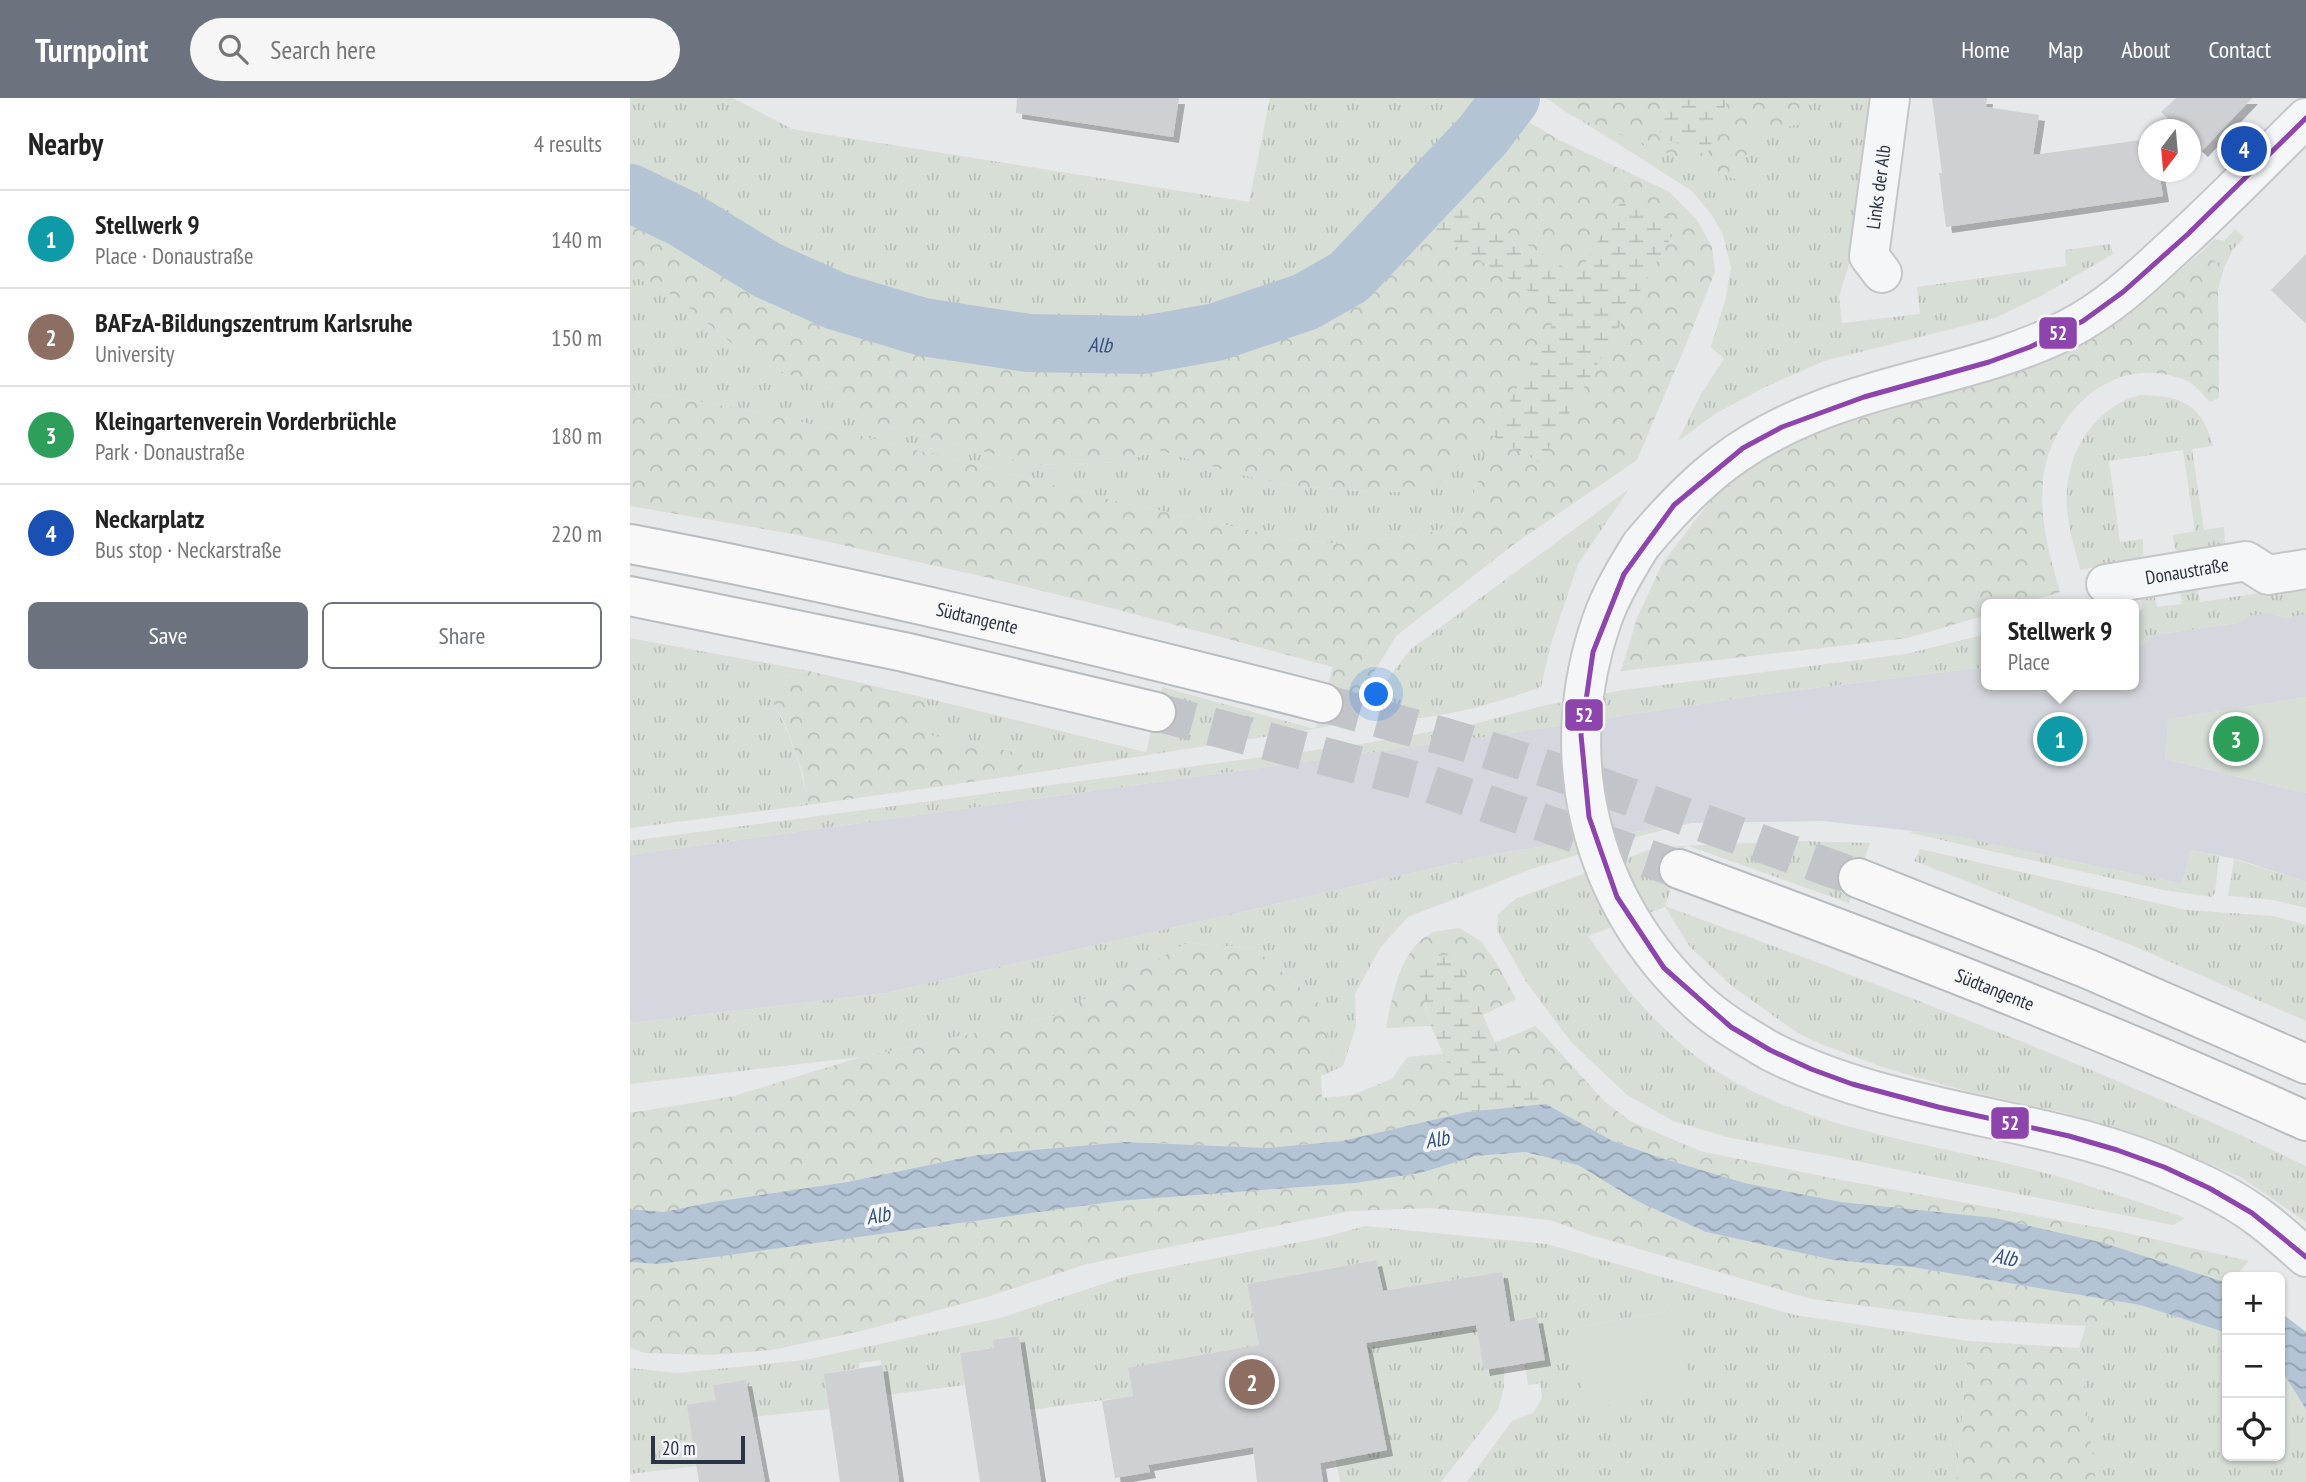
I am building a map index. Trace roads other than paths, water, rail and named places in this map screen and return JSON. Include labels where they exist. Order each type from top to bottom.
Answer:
[{"type":"highway","name":"Südtangente","points":[[630,544],[741,565],[1084,642],[1323,703]]},
{"type":"highway","points":[[630,596],[904,652],[1156,712]]},
{"type":"highway","name":"Südtangente","points":[[1679,869],[1946,970],[2306,1121]]},
{"type":"highway","points":[[1858,878],[2088,969],[2306,1064]]},
{"type":"street","name":"Links der Alb","points":[[1882,273],[1869,256],[1889,98]]},
{"type":"street","points":[[2306,118],[2209,216],[2116,300],[2069,329],[1987,361],[1827,407],[1778,428],[1708,473],[1672,508],[1641,545],[1622,576],[1602,618],[1586,678],[1581,755],[1588,817],[1600,858],[1616,896],[1650,950],[1697,1002],[1730,1027],[1800,1066],[1877,1093],[2071,1137],[2181,1174],[2222,1194],[2257,1216],[2306,1257]]},
{"type":"street","name":"Donaustraße","points":[[2106,584],[2246,561],[2268,575],[2306,569]]},
{"type":"water","points":[[1546,1104],[1613,1141],[1745,1183],[1841,1202],[1995,1218],[2104,1243],[2222,1281],[2222,1331],[2140,1305],[1912,1267],[1833,1260],[1706,1232],[1637,1201],[1578,1165],[1525,1152],[1476,1156],[1420,1173],[1355,1183],[1118,1201],[723,1256],[658,1264],[630,1262],[630,1209],[663,1212],[847,1182],[977,1155],[1125,1142],[1267,1148],[1342,1141],[1467,1112]]},
{"type":"water","points":[[2285,1316],[2306,1332],[2306,1409],[2285,1376]]},
{"type":"waterway","name":"Alb","points":[[630,193],[682,218],[767,270],[836,301],[923,327],[1028,343],[1143,345],[1216,332],[1305,302],[1349,277],[1483,135],[1511,98]]},
{"type":"tunnel","points":[[1323,703],[1453,739],[1588,782],[1858,878]]},
{"type":"tunnel","points":[[1156,712],[1426,783],[1679,869]]},
{"type":"place","name":"Neckarplatz","points":[[2244,149]]},
{"type":"place","name":"Stellwerk 9","points":[[2060,739]]},
{"type":"place","name":"Kleingartenverein Vorderbrüchle","points":[[2236,739]]},
{"type":"place","name":"BAFzA-Bildungszentrum Karlsruhe","points":[[1252,1382]]}]
